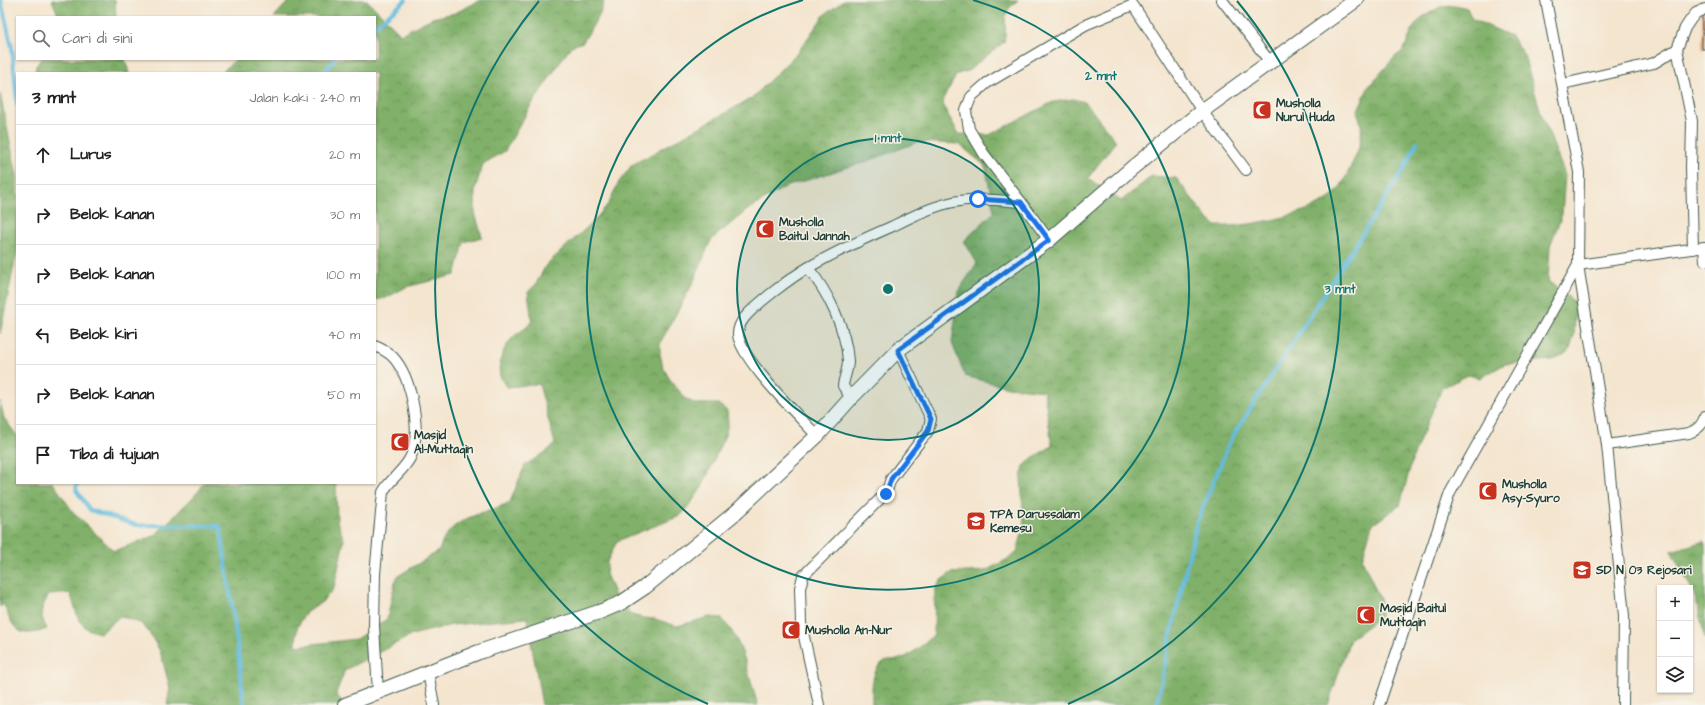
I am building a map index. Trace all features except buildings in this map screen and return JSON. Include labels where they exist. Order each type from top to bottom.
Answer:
[{"type":"street","points":[[1222,0],[1270,62]]},
{"type":"street","points":[[345,705],[479,652],[602,611],[621,603],[645,587],[734,513],[817,436],[851,398],[898,350],[1049,240],[1132,168],[1202,111],[1356,0]]},
{"type":"street","points":[[1546,0],[1580,172],[1578,265],[1607,444],[1624,616],[1623,705]]},
{"type":"street","points":[[1049,240],[984,154],[968,129],[966,111],[971,97],[987,83],[1085,25],[1131,2],[1202,111],[1246,170]]},
{"type":"street","points":[[1693,249],[1691,168],[1692,121],[1677,48],[1685,28],[1691,19],[1696,13],[1705,9]]},
{"type":"street","points":[[1562,84],[1654,63],[1677,48]]},
{"type":"street","points":[[817,436],[755,369],[738,335],[744,318],[762,302],[808,268],[868,237],[922,212],[949,203],[978,199],[1021,202]]},
{"type":"street","points":[[1578,265],[1705,247],[1705,261]]},
{"type":"street","points":[[1379,705],[1450,493],[1578,265]]},
{"type":"street","points":[[808,268],[821,284],[828,296],[840,327],[848,361],[843,386],[851,398]]},
{"type":"street","points":[[376,346],[386,351],[393,357],[403,372],[415,416],[416,442],[411,458],[387,484],[383,492],[375,574],[374,626],[378,692]]},
{"type":"street","points":[[819,705],[801,623],[800,588],[803,576],[886,494],[891,479],[928,431],[931,419],[898,350]]},
{"type":"street","points":[[1607,444],[1690,433],[1704,422],[1705,416]]},
{"type":"street","points":[[428,672],[434,705]]},
{"type":"green space","points":[[52,0],[115,0],[116,16],[59,16]]},
{"type":"green space","points":[[290,0],[367,0],[401,34],[432,18],[455,13],[481,0],[604,0],[600,14],[583,42],[571,46],[530,107],[505,151],[483,164],[475,189],[475,213],[482,237],[464,242],[455,275],[406,287],[386,298],[376,300],[376,72],[222,72],[235,60],[376,60],[376,16],[275,16]]},
{"type":"green space","points":[[845,0],[1018,0],[1012,5],[1006,14],[1004,42],[968,71],[957,74],[944,97],[943,106],[959,134],[989,135],[1053,102],[1073,99],[1085,102],[1116,141],[1088,178],[1121,201],[1152,176],[1176,178],[1206,217],[1216,226],[1259,223],[1292,215],[1320,204],[1330,198],[1338,190],[1353,162],[1360,143],[1361,125],[1357,112],[1369,86],[1395,57],[1404,50],[1413,28],[1421,18],[1442,6],[1455,5],[1467,8],[1472,19],[1511,36],[1524,55],[1541,113],[1565,175],[1562,214],[1550,246],[1548,281],[1576,303],[1574,336],[1570,349],[1565,354],[1552,360],[1505,364],[1480,378],[1468,375],[1442,388],[1413,457],[1400,505],[1372,525],[1362,559],[1383,606],[1380,617],[1350,639],[1328,705],[872,705],[872,683],[878,667],[884,661],[906,657],[934,635],[935,590],[941,580],[951,573],[985,571],[1008,559],[1017,552],[1024,527],[1021,477],[1024,466],[1032,458],[1052,446],[1044,391],[1008,387],[965,376],[952,343],[959,290],[977,263],[964,241],[994,212],[986,169],[983,164],[959,144],[918,142],[868,161],[785,187],[746,211],[711,240],[693,283],[660,343],[660,354],[663,367],[669,378],[685,398],[695,404],[718,404],[727,411],[728,424],[725,435],[702,487],[689,506],[680,516],[617,541],[607,562],[606,574],[615,596],[632,615],[655,619],[677,626],[709,617],[721,618],[729,627],[740,648],[758,705],[542,705],[527,618],[452,625],[412,635],[345,670],[336,693],[343,705],[167,705],[170,688],[160,651],[148,631],[140,623],[120,616],[101,633],[86,628],[76,613],[70,593],[49,595],[42,608],[42,615],[47,629],[30,633],[18,630],[7,613],[4,604],[0,607],[0,401],[4,418],[16,435],[16,484],[54,484],[74,513],[114,551],[154,536],[198,492],[203,484],[336,484],[337,521],[344,540],[334,588],[322,602],[305,613],[297,628],[296,646],[356,639],[387,619],[395,582],[398,576],[439,551],[450,530],[458,523],[510,502],[525,465],[546,452],[555,444],[539,384],[507,387],[502,380],[499,370],[501,358],[509,342],[532,322],[528,292],[536,284],[546,265],[594,221],[609,203],[619,182],[632,165],[752,98],[798,52],[824,15]]},
{"type":"green space","points":[[40,60],[125,60],[129,72],[35,72],[36,66]]},
{"type":"green space","points":[[0,94],[16,170],[16,256],[0,334]]},
{"type":"green space","points":[[1705,541],[1705,638],[1693,591],[1693,585],[1690,585],[1671,551]]},
{"type":"waterway","points":[[1,0],[12,48],[16,93]]},
{"type":"waterway","points":[[376,25],[406,0]]},
{"type":"waterway","points":[[324,72],[334,60]]},
{"type":"waterway","points":[[1157,705],[1168,647],[1197,522],[1231,439],[1404,169],[1417,142]]},
{"type":"waterway","points":[[77,484],[76,490],[90,510],[136,525],[220,526],[236,633],[244,705]]},
{"type":"place","name":"Musholla Nurul Huda","points":[[1262,110]]},
{"type":"place","name":"Musholla Baitul Jannah","points":[[765,229]]},
{"type":"place","name":"Masjid Al-Muttaqin","points":[[400,442]]},
{"type":"place","name":"Musholla Asy-Syuro","points":[[1488,491]]},
{"type":"place","name":"TPA Darussalam Kemesu","points":[[976,521]]},
{"type":"place","name":"SD N 03 Rejosari","points":[[1582,570]]},
{"type":"place","name":"Masjid Baitul Muttaqin","points":[[1366,615]]},
{"type":"place","name":"Musholla An-Nur","points":[[791,630]]},
{"type":"route","points":[[886,494],[891,479],[928,431],[931,419],[898,350],[1049,240],[1021,202],[978,199]]}]
